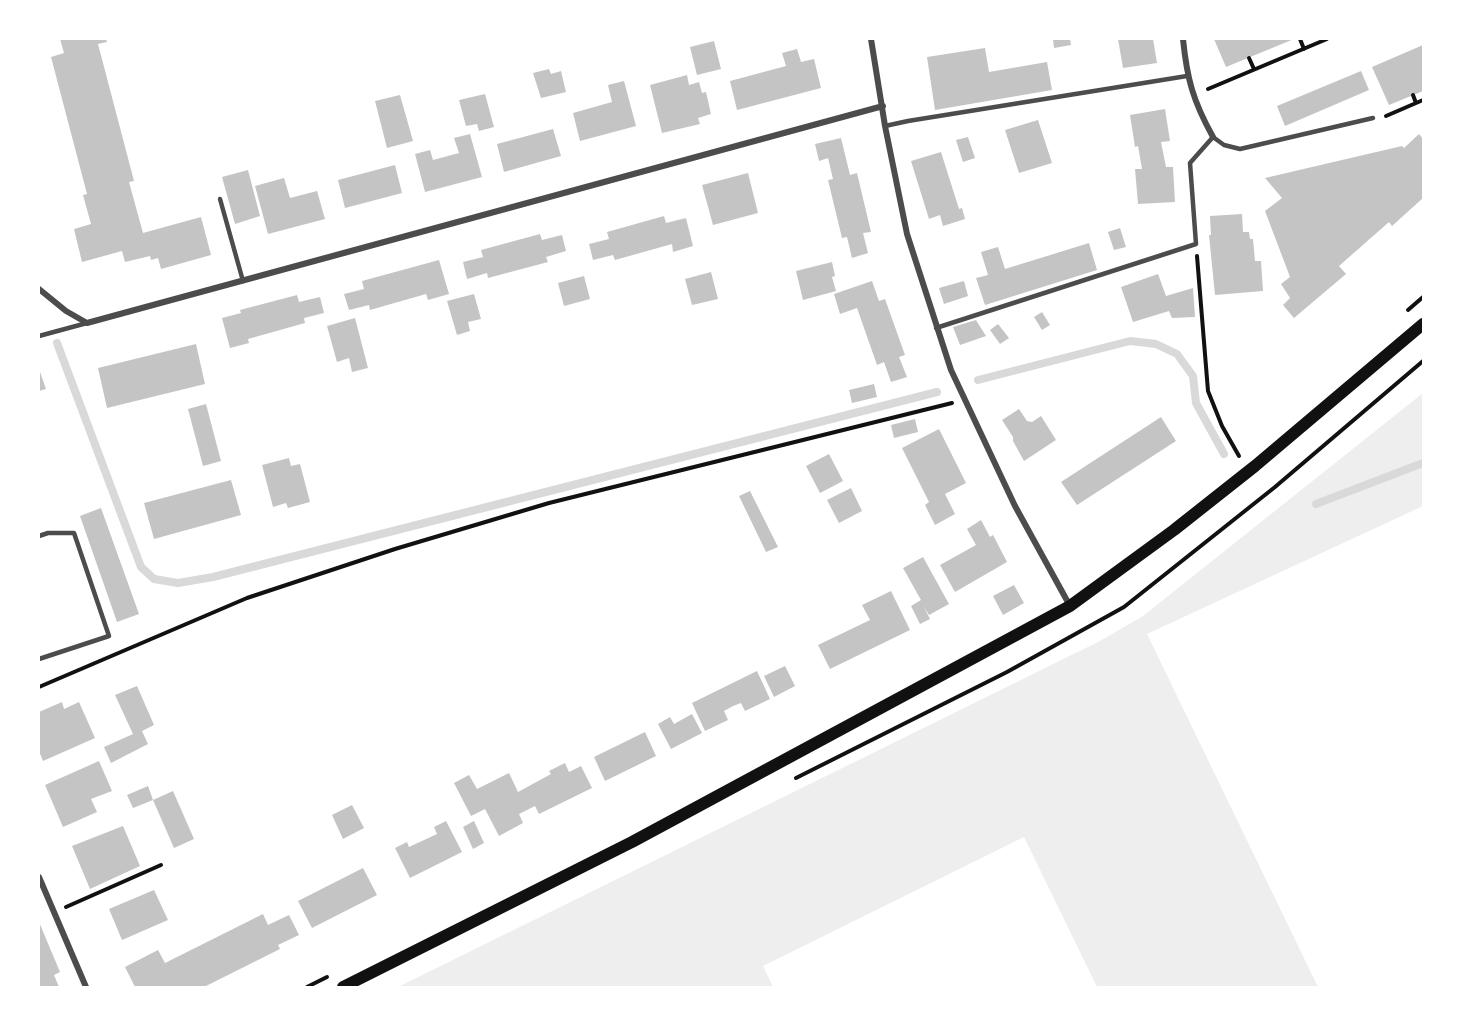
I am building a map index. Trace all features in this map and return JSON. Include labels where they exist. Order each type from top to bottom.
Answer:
[{"type":"main road","points":[[343,987],[632,842],[1070,606],[1174,530],[1246,473],[1423,324]]},
{"type":"street","points":[[871,39],[885,126],[907,234],[936,328],[965,401],[1015,506],[1070,606]]},
{"type":"street","points":[[1183,39],[1187,76],[1202,117],[1213,137]]},
{"type":"street","points":[[39,289],[66,311],[87,323],[883,106]]},
{"type":"street","points":[[39,877],[87,987]]},
{"type":"lane","points":[[885,126],[1187,76]]},
{"type":"lane","points":[[936,328],[1196,244],[1190,163],[1213,137],[1224,145],[1240,149],[1373,118]]},
{"type":"lane","points":[[220,200],[243,280]]},
{"type":"lane","points":[[39,336],[87,323]]},
{"type":"lane","points":[[39,536],[48,533],[74,533],[109,636],[39,659]]},
{"type":"path","points":[[1300,39],[1304,49]]},
{"type":"path","points":[[1193,95],[1327,39]]},
{"type":"path","points":[[1249,58],[1254,69]]},
{"type":"path","points":[[1413,95],[1416,103]]},
{"type":"path","points":[[1373,118],[1382,118],[1423,100]]},
{"type":"path","points":[[1196,244],[1208,391],[1222,426],[1239,456],[1247,449]]},
{"type":"path","points":[[1406,311],[1423,297]]},
{"type":"path","points":[[39,687],[247,598],[394,549],[549,503],[965,401]]},
{"type":"path","points":[[54,912],[161,866]]},
{"type":"path","points":[[307,987],[328,977]]},
{"type":"shaded area","points":[[1423,393],[1423,506],[1147,634],[1318,987],[1097,987],[1024,837],[763,966],[773,987],[398,987],[1100,641],[1143,616]]},
{"type":"building","points":[[60,39],[106,39],[107,42],[98,44],[134,181],[129,182],[143,233],[201,217],[211,255],[161,269],[158,258],[151,260],[150,256],[125,262],[122,251],[82,262],[74,229],[91,224],[83,195],[87,194],[51,57],[64,53]]},
{"type":"building","points":[[1053,39],[1070,39],[1071,45],[1054,48]]},
{"type":"building","points":[[1118,39],[1153,39],[1157,63],[1123,68]]},
{"type":"building","points":[[1214,39],[1294,39],[1226,67]]},
{"type":"building","points":[[714,41],[721,69],[697,75],[690,47]]},
{"type":"building","points":[[1423,45],[1423,91],[1389,105],[1372,67]]},
{"type":"building","points":[[985,48],[989,72],[1047,62],[1052,90],[935,110],[927,57]]},
{"type":"building","points":[[797,49],[801,62],[814,59],[821,88],[737,110],[730,81],[786,66],[782,53]]},
{"type":"building","points":[[549,69],[551,74],[561,71],[566,92],[541,98],[533,73]]},
{"type":"building","points":[[1361,71],[1369,90],[1285,126],[1277,106]]},
{"type":"building","points":[[687,75],[689,85],[699,82],[702,93],[706,92],[711,114],[698,118],[700,124],[662,133],[650,85]]},
{"type":"building","points":[[624,81],[636,126],[580,141],[573,113],[612,102],[608,85]]},
{"type":"building","points":[[485,94],[494,127],[479,131],[477,124],[466,126],[459,100]]},
{"type":"building","points":[[400,95],[413,141],[387,148],[375,101]]},
{"type":"building","points":[[1165,109],[1170,141],[1161,142],[1166,167],[1173,167],[1175,202],[1138,204],[1135,169],[1142,169],[1138,146],[1135,147],[1130,115]]},
{"type":"building","points":[[1038,120],[1052,163],[1019,173],[1005,130]]},
{"type":"building","points":[[553,129],[561,156],[504,172],[497,144]]},
{"type":"building","points":[[470,134],[482,177],[425,192],[415,154],[430,150],[433,160],[459,153],[454,138]]},
{"type":"building","points":[[1419,134],[1423,139],[1423,198],[1392,226],[1389,222],[1339,266],[1346,274],[1294,318],[1283,305],[1290,298],[1281,284],[1290,277],[1265,211],[1282,198],[1265,178],[1402,146],[1404,148]]},
{"type":"building","points":[[968,137],[975,158],[963,162],[956,140]]},
{"type":"building","points":[[841,138],[850,175],[857,173],[871,232],[863,233],[868,253],[852,258],[847,237],[842,238],[828,180],[833,179],[828,158],[819,161],[815,144]]},
{"type":"building","points":[[941,152],[959,209],[962,208],[965,219],[943,226],[940,215],[929,219],[911,161]]},
{"type":"building","points":[[395,165],[402,193],[345,208],[338,180]]},
{"type":"building","points":[[248,170],[260,216],[235,224],[222,177]]},
{"type":"building","points":[[748,173],[758,213],[713,225],[702,185]]},
{"type":"building","points":[[284,178],[290,198],[317,191],[325,219],[268,234],[255,186]]},
{"type":"building","points":[[1242,214],[1243,232],[1249,232],[1250,239],[1253,239],[1255,261],[1261,261],[1263,291],[1215,295],[1209,235],[1211,235],[1210,216]]},
{"type":"building","points":[[664,216],[666,223],[686,218],[693,246],[673,252],[672,244],[615,260],[613,255],[593,260],[589,244],[609,239],[607,232]]},
{"type":"building","points":[[1120,228],[1126,247],[1114,250],[1108,232]]},
{"type":"building","points":[[540,234],[542,240],[562,235],[566,251],[546,257],[548,262],[488,278],[487,273],[467,279],[463,262],[483,257],[481,250]]},
{"type":"building","points":[[1089,243],[1097,270],[985,305],[976,278],[988,275],[981,252],[998,247],[1005,269]]},
{"type":"building","points":[[439,260],[449,294],[428,300],[426,294],[370,310],[369,305],[349,310],[344,294],[364,289],[362,281]]},
{"type":"building","points":[[832,262],[835,276],[832,277],[836,291],[803,300],[796,271]]},
{"type":"building","points":[[711,272],[718,299],[692,305],[685,279]]},
{"type":"building","points":[[1158,274],[1166,296],[1193,288],[1195,317],[1172,318],[1169,311],[1133,322],[1121,287]]},
{"type":"building","points":[[584,276],[590,299],[564,306],[558,283]]},
{"type":"building","points":[[872,281],[879,301],[885,299],[905,355],[899,357],[907,377],[891,382],[884,362],[877,365],[857,308],[840,314],[834,294]]},
{"type":"building","points":[[964,281],[968,296],[944,304],[939,288]]},
{"type":"building","points":[[474,294],[481,319],[468,322],[470,331],[457,335],[447,301]]},
{"type":"building","points":[[297,295],[299,302],[320,297],[324,313],[304,318],[305,323],[248,339],[249,343],[230,348],[222,318],[241,313],[240,310]]},
{"type":"building","points":[[1042,312],[1050,325],[1042,330],[1034,317]]},
{"type":"building","points":[[355,318],[368,368],[352,372],[349,358],[337,362],[327,326]]},
{"type":"building","points":[[976,320],[986,336],[960,345],[953,327]]},
{"type":"building","points":[[998,324],[1009,338],[1000,344],[990,330]]},
{"type":"building","points":[[196,344],[205,384],[107,408],[98,368]]},
{"type":"building","points":[[39,369],[46,389],[39,391]]},
{"type":"building","points":[[874,384],[877,397],[852,403],[849,390]]},
{"type":"building","points":[[206,404],[221,461],[203,466],[188,409]]},
{"type":"building","points":[[1019,409],[1027,421],[1032,422],[1041,416],[1056,440],[1024,461],[1002,420]]},
{"type":"building","points":[[1161,417],[1176,441],[1077,505],[1061,482]]},
{"type":"building","points":[[915,419],[918,432],[894,438],[891,425]]},
{"type":"building","points":[[939,429],[966,483],[945,494],[955,514],[935,525],[925,505],[929,502],[902,448]]},
{"type":"building","points":[[829,454],[843,481],[820,493],[806,466]]},
{"type":"building","points":[[289,458],[291,466],[300,464],[310,502],[288,508],[286,503],[273,507],[262,465]]},
{"type":"building","points":[[231,480],[241,515],[154,539],[144,503]]},
{"type":"building","points":[[851,488],[862,511],[839,523],[827,500]]},
{"type":"building","points":[[750,491],[778,547],[766,552],[739,496]]},
{"type":"building","points":[[101,508],[139,614],[117,622],[80,516]]},
{"type":"building","points":[[981,520],[990,537],[993,535],[1007,562],[955,592],[940,565],[976,545],[967,529]]},
{"type":"building","points":[[923,557],[949,604],[929,615],[924,607],[930,619],[920,624],[911,606],[921,600],[903,568]]},
{"type":"building","points":[[1014,585],[1024,603],[1003,615],[993,596]]},
{"type":"building","points":[[891,591],[910,630],[830,669],[818,645],[870,620],[862,605]]},
{"type":"building","points":[[785,666],[795,686],[774,697],[764,676]]},
{"type":"building","points":[[757,671],[770,699],[745,711],[741,703],[733,706],[724,711],[728,720],[705,731],[692,703]]},
{"type":"building","points":[[137,686],[154,725],[142,731],[148,744],[111,763],[104,747],[133,734],[115,695]]},
{"type":"building","points":[[62,702],[64,709],[79,702],[95,738],[43,761],[39,751],[39,712]]},
{"type":"building","points":[[692,714],[702,733],[671,749],[658,724],[670,717],[674,724]]},
{"type":"building","points":[[645,732],[656,756],[605,781],[594,757]]},
{"type":"building","points":[[99,761],[112,791],[91,799],[97,812],[63,827],[45,785]]},
{"type":"building","points":[[565,763],[569,772],[581,766],[592,788],[539,814],[535,806],[519,814],[523,823],[499,836],[485,809],[471,816],[454,783],[469,775],[477,789],[509,773],[518,792],[551,774],[549,771]]},
{"type":"building","points":[[148,786],[153,800],[133,808],[127,795]]},
{"type":"building","points":[[173,791],[194,839],[174,848],[153,800]]},
{"type":"building","points":[[352,805],[364,828],[343,839],[332,815]]},
{"type":"building","points":[[446,821],[462,852],[410,878],[395,848],[407,842],[409,847],[437,834],[434,827]]},
{"type":"building","points":[[474,821],[484,843],[473,849],[463,827]]},
{"type":"building","points":[[123,826],[140,866],[90,889],[72,846]]},
{"type":"building","points":[[363,868],[377,895],[312,928],[298,901]]},
{"type":"building","points":[[154,890],[168,920],[122,940],[109,909]]},
{"type":"building","points":[[263,914],[268,925],[289,915],[299,935],[278,945],[280,949],[204,987],[135,987],[125,967],[158,950],[165,963]]},
{"type":"building","points":[[39,922],[60,972],[54,975],[59,987],[41,987],[39,983]]},
{"type":"waterway","points":[[978,380],[1130,341],[1156,344],[1177,354],[1193,376],[1196,403],[1224,454]]},
{"type":"waterway","points":[[57,343],[141,567],[154,579],[178,583],[213,577],[937,392]]},
{"type":"waterway","points":[[1316,504],[1423,463]]}]
